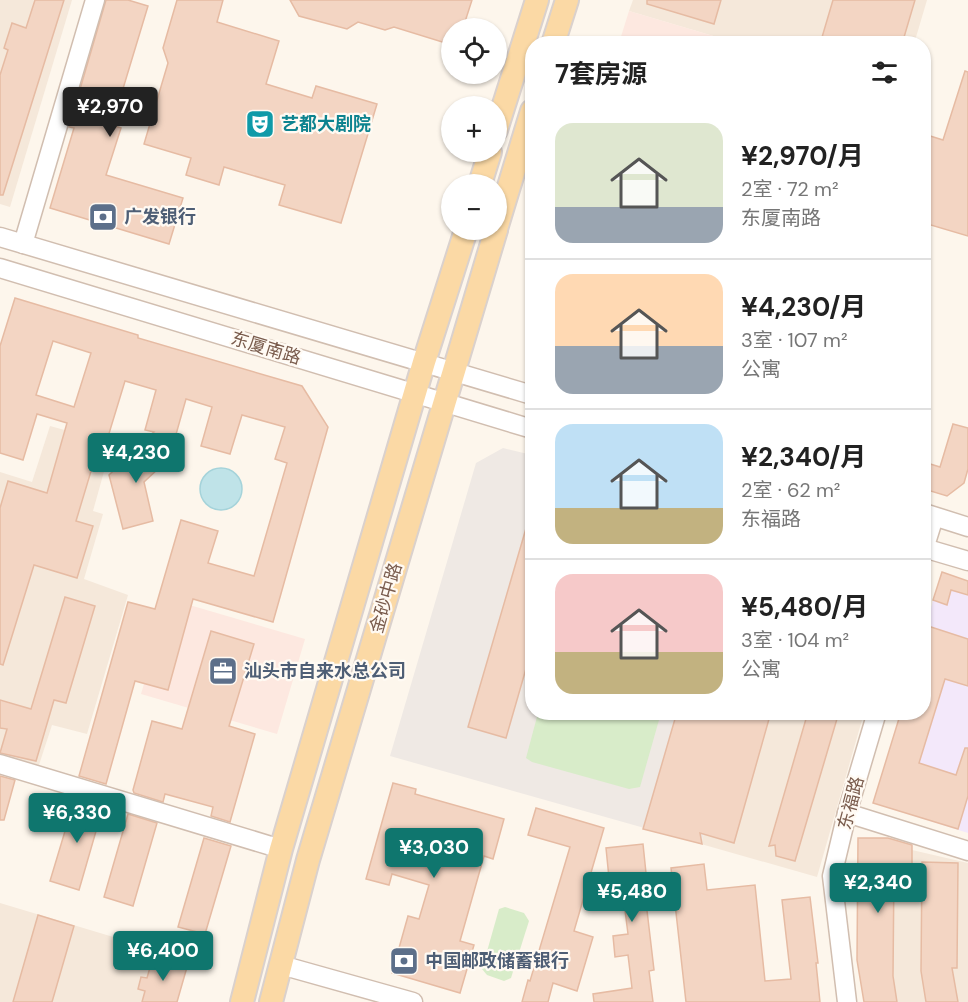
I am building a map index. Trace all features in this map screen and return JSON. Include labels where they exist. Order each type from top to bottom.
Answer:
[{"type":"main road","points":[[526,36],[537,0]]},
{"type":"main road","points":[[556,36],[567,0]]},
{"type":"main road","points":[[507,96],[525,38]]},
{"type":"main road","name":"金砂中路","points":[[507,193],[525,134]]},
{"type":"main road","name":"金砂中路","points":[[242,1002],[281,849],[424,362],[463,240]]},
{"type":"main road","name":"金砂中路","points":[[271,1002],[308,860],[493,240]]},
{"type":"street","points":[[23,244],[95,0]]},
{"type":"street","name":"东厦南路","points":[[0,237],[525,394]]},
{"type":"street","name":"东厦南路","points":[[0,268],[525,427]]},
{"type":"street","points":[[931,516],[968,527]]},
{"type":"street","points":[[931,550],[968,561]]},
{"type":"street","name":"东福路","points":[[847,1002],[832,876],[875,720]]},
{"type":"street","points":[[0,764],[281,849]]},
{"type":"street","points":[[848,813],[968,851]]},
{"type":"street","points":[[280,965],[413,1002]]},
{"type":"shaded area","points":[[0,0],[72,0],[10,207],[0,204]]},
{"type":"shaded area","points":[[633,0],[927,0],[916,36],[713,36],[629,11]]},
{"type":"shaded area","points":[[629,11],[713,36],[621,36]]},
{"type":"shaded area","points":[[50,426],[112,443],[93,511],[103,514],[84,579],[128,595],[87,734],[52,725],[39,765],[0,754],[0,472],[32,482]]},
{"type":"shaded area","points":[[503,448],[525,453],[525,720],[736,720],[701,844],[390,756],[476,463]]},
{"type":"shaded area","points":[[951,590],[968,595],[968,833],[873,803],[899,720],[931,720],[931,608],[933,600],[947,604]]},
{"type":"shaded area","points":[[169,599],[305,639],[277,734],[141,694]]},
{"type":"shaded area","points":[[736,720],[862,720],[817,877],[701,844]]},
{"type":"shaded area","points":[[858,838],[912,838],[912,850],[968,863],[968,1002],[864,1002],[857,962]]},
{"type":"shaded area","points":[[0,903],[190,960],[177,1002],[0,1002]]},
{"type":"green space","points":[[536,720],[659,720],[640,787],[629,789],[532,762],[526,758]]},
{"type":"green space","points":[[505,907],[524,913],[529,921],[511,978],[504,981],[487,975],[482,969],[499,909]]},
{"type":"water","points":[[221,468],[229,469],[236,474],[241,481],[241,497],[236,504],[229,509],[221,510],[213,509],[206,504],[201,497],[200,489],[201,481],[206,474],[213,469]]},
{"type":"building","points":[[35,0],[64,0],[3,195],[0,195],[0,75],[8,50],[4,48],[12,23],[26,28]]},
{"type":"building","points":[[106,0],[128,0],[148,6],[112,125],[121,128],[106,175],[183,198],[169,244],[50,208],[74,128],[69,127]]},
{"type":"building","name":"艺都大剧院","points":[[177,0],[223,0],[217,22],[279,41],[266,84],[312,98],[316,86],[377,104],[341,223],[279,205],[285,185],[224,167],[219,185],[186,175],[191,158],[144,144],[168,63],[163,48]]},
{"type":"building","points":[[290,0],[472,0],[466,18],[441,18],[441,42],[394,27],[385,30],[358,22],[347,29],[299,16]]},
{"type":"building","points":[[647,0],[721,0],[714,24],[647,4]]},
{"type":"building","points":[[833,0],[915,0],[904,36],[822,36]]},
{"type":"building","points":[[965,71],[968,72],[968,236],[931,225],[931,136],[943,140]]},
{"type":"building","points":[[15,298],[138,335],[138,338],[302,386],[328,427],[273,622],[193,599],[168,690],[135,681],[106,784],[79,776],[128,602],[155,609],[181,520],[218,531],[208,563],[254,576],[287,463],[275,459],[285,427],[242,415],[230,454],[201,446],[212,407],[186,399],[171,452],[173,455],[144,482],[153,521],[123,529],[109,475],[154,432],[145,430],[156,390],[125,381],[104,450],[101,438],[76,521],[93,526],[77,578],[34,565],[3,665],[0,664],[0,508],[8,481],[47,493],[67,423],[37,414],[23,460],[0,453],[0,346]],"holes":[[[53,341],[91,353],[74,407],[36,395]]]},
{"type":"building","points":[[953,424],[968,428],[968,469],[964,483],[947,496],[931,491],[931,464],[940,467]]},
{"type":"building","points":[[525,532],[525,672],[506,738],[468,727]]},
{"type":"building","points":[[942,572],[968,581],[968,595],[951,590],[947,605],[933,600]]},
{"type":"building","points":[[65,597],[95,606],[66,703],[54,700],[36,761],[0,753],[7,729],[0,728],[0,700],[31,709]]},
{"type":"building","points":[[931,627],[968,639],[968,686],[945,679],[919,763],[956,775],[965,748],[968,748],[968,796],[958,829],[873,803],[899,720],[931,720]]},
{"type":"building","points":[[211,631],[254,644],[229,726],[255,734],[230,822],[211,816],[213,807],[165,794],[163,802],[134,793],[133,790],[152,721],[182,729]]},
{"type":"building","points":[[675,720],[769,720],[734,843],[700,833],[702,844],[643,829]]},
{"type":"building","points":[[806,720],[837,720],[795,861],[776,856],[775,845],[769,846]]},
{"type":"building","points":[[0,776],[15,780],[4,820],[0,820]]},
{"type":"building","points":[[393,783],[416,789],[415,794],[504,819],[493,859],[484,856],[460,941],[474,945],[460,993],[392,973],[408,916],[419,919],[429,885],[392,874],[389,885],[366,879]]},
{"type":"building","points":[[75,798],[103,807],[79,890],[50,881]]},
{"type":"building","points":[[536,808],[604,828],[574,931],[593,937],[577,991],[553,983],[548,1002],[522,1002],[570,847],[528,835]]},
{"type":"building","points":[[128,814],[157,823],[133,906],[104,897]]},
{"type":"building","points":[[204,838],[231,846],[205,934],[178,927]]},
{"type":"building","points":[[858,838],[888,838],[912,845],[912,868],[894,868],[893,976],[897,1002],[864,1002],[857,960]]},
{"type":"building","points":[[643,844],[649,902],[646,902],[654,970],[649,971],[653,1002],[594,1002],[593,994],[632,988],[628,955],[615,957],[613,936],[628,934],[622,887],[610,888],[606,848]]},
{"type":"building","points":[[922,862],[958,863],[957,968],[952,968],[958,1002],[926,1002],[921,971]]},
{"type":"building","points":[[704,864],[707,890],[755,885],[765,981],[791,979],[782,900],[810,897],[820,1002],[686,1002],[671,868]]},
{"type":"building","points":[[38,915],[74,926],[52,1002],[13,1002]]},
{"type":"building","points":[[153,957],[187,967],[177,1002],[142,1002],[145,991],[138,989],[141,977],[147,978]]},
{"type":"place","name":"艺都大剧院","points":[[260,124]]},
{"type":"place","name":"广发银行","points":[[103,217]]},
{"type":"place","name":"汕头市自来水总公司","points":[[223,671]]},
{"type":"place","name":"中国邮政储蓄银行","points":[[404,961]]}]
